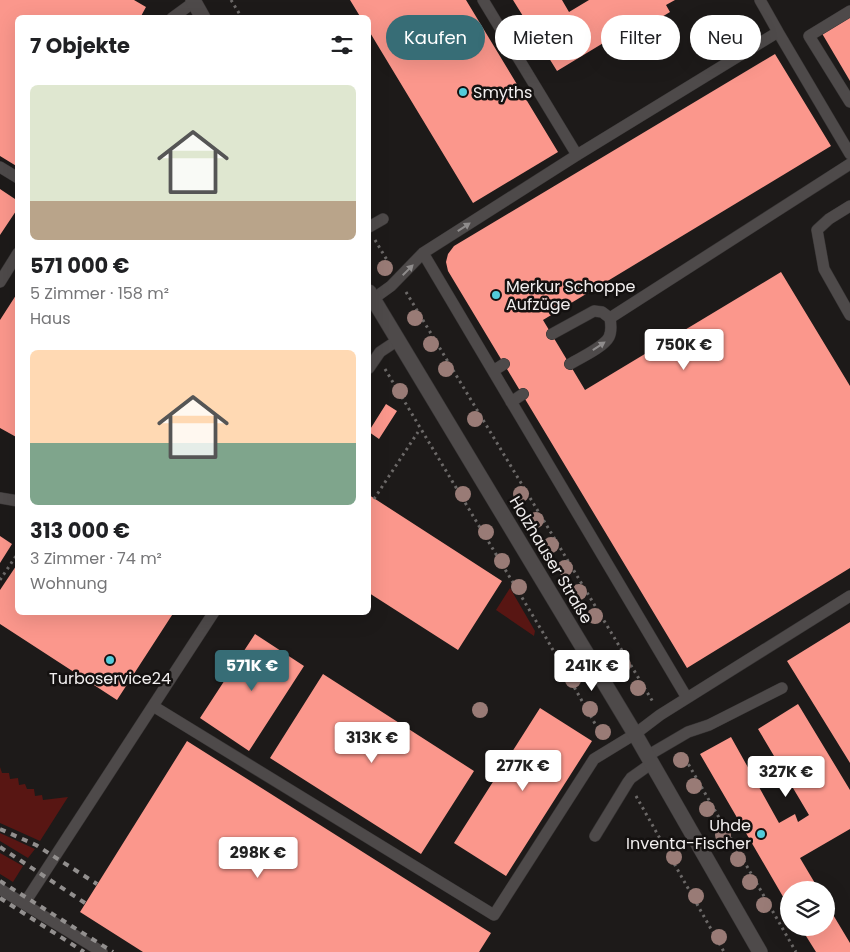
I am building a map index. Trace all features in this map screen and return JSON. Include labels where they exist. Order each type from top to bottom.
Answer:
[{"type":"main road","points":[[193,1],[201,15]]},
{"type":"main road","name":"Holzhauser Straße","points":[[371,296],[635,734],[760,952]]},
{"type":"lane","points":[[482,0],[577,155]]},
{"type":"lane","points":[[760,0],[850,154]]},
{"type":"lane","points":[[176,15],[193,1]]},
{"type":"lane","points":[[850,11],[810,36],[850,102]]},
{"type":"lane","points":[[371,296],[399,279],[423,253],[577,155],[778,32]]},
{"type":"lane","points":[[610,318],[850,164]]},
{"type":"lane","points":[[0,167],[15,176]]},
{"type":"lane","points":[[850,206],[829,219],[817,230],[824,269],[850,315]]},
{"type":"lane","points":[[371,232],[383,219]]},
{"type":"lane","points":[[423,253],[686,698]]},
{"type":"lane","points":[[0,282],[15,258]]},
{"type":"lane","points":[[552,334],[594,311],[602,312],[610,318],[612,327],[610,337],[604,343],[570,364]]},
{"type":"lane","points":[[371,365],[380,352],[398,340]]},
{"type":"lane","points":[[493,371],[504,364]]},
{"type":"lane","points":[[511,402],[522,394]]},
{"type":"lane","points":[[0,498],[15,500]]},
{"type":"lane","points":[[153,706],[494,915],[594,759],[635,734],[686,698],[850,596]]},
{"type":"lane","points":[[24,904],[212,615]]},
{"type":"lane","points":[[595,836],[631,778],[649,760],[674,740],[688,732],[709,725],[782,688]]},
{"type":"lane","points":[[0,889],[102,952]]},
{"type":"path","points":[[231,0],[240,15]]},
{"type":"path","points":[[371,232],[660,715]]},
{"type":"path","points":[[376,356],[544,636],[609,750]]},
{"type":"path","points":[[374,499],[418,432]]},
{"type":"path","points":[[0,580],[15,558]]},
{"type":"path","points":[[674,740],[796,952]]},
{"type":"path","points":[[628,782],[724,952]]},
{"type":"shaded area","points":[[510,588],[535,631],[534,636],[496,610]]},
{"type":"shaded area","points":[[0,767],[2,773],[9,773],[10,779],[18,778],[19,785],[25,784],[27,789],[34,789],[35,796],[42,795],[43,800],[68,797],[40,841],[0,823]]},
{"type":"shaded area","points":[[0,833],[35,849],[28,858],[0,841]]},
{"type":"shaded area","points":[[0,853],[23,866],[13,882],[0,874]]},
{"type":"building","points":[[0,0],[134,0],[146,7],[142,15],[15,15],[15,165],[0,156]]},
{"type":"building","name":"Smyths","points":[[350,0],[466,0],[475,15],[386,15],[386,59],[371,34],[371,15],[359,15]]},
{"type":"building","points":[[513,0],[562,0],[569,12],[589,0],[675,0],[666,5],[670,12],[665,15],[601,15],[601,44],[591,50],[591,15],[522,15]]},
{"type":"building","points":[[850,13],[850,81],[820,30]]},
{"type":"building","name":"Smyths","points":[[485,31],[495,48],[495,60],[502,60],[558,152],[473,203],[387,60],[485,60]]},
{"type":"building","points":[[775,54],[831,146],[543,320],[585,390],[781,272],[850,386],[850,568],[687,668],[448,271],[446,262],[448,254],[454,246]]},
{"type":"building","points":[[550,60],[575,60],[557,71]]},
{"type":"building","points":[[0,189],[15,199],[15,212],[0,235]]},
{"type":"building","points":[[15,297],[15,436],[0,428],[0,320]]},
{"type":"building","points":[[386,404],[397,411],[379,439],[371,433],[371,428]]},
{"type":"building","points":[[371,496],[502,581],[458,650],[371,594]]},
{"type":"building","points":[[0,536],[12,544],[0,563]]},
{"type":"building","points":[[15,568],[15,615],[172,615],[117,700],[0,624],[0,590]]},
{"type":"building","points":[[850,622],[850,763],[787,661]]},
{"type":"building","points":[[255,634],[304,666],[249,751],[200,718]]},
{"type":"building","points":[[323,674],[474,771],[421,854],[270,758]]},
{"type":"building","points":[[798,704],[850,790],[850,829],[800,858],[814,881],[780,881],[780,892],[700,754],[731,737],[779,823],[795,814],[798,822],[809,815],[758,729]]},
{"type":"building","points":[[540,708],[592,741],[506,876],[454,843]]},
{"type":"building","points":[[187,741],[491,933],[479,952],[143,952],[80,912]]},
{"type":"building","points":[[835,918],[850,943],[850,952],[816,952],[806,936],[835,936]]},
{"type":"railway","points":[[0,829],[36,845],[97,884]]},
{"type":"railway","points":[[0,847],[85,903]]},
{"type":"railway","points":[[0,881],[113,952]]},
{"type":"railway","points":[[0,898],[84,952]]},
{"type":"place","name":"Smyths","points":[[463,92]]},
{"type":"place","name":"Merkur Schoppe Aufzüge","points":[[496,295]]},
{"type":"place","name":"Turboservice24","points":[[110,660]]},
{"type":"place","name":"Uhde Inventa-Fischer","points":[[761,834]]}]
